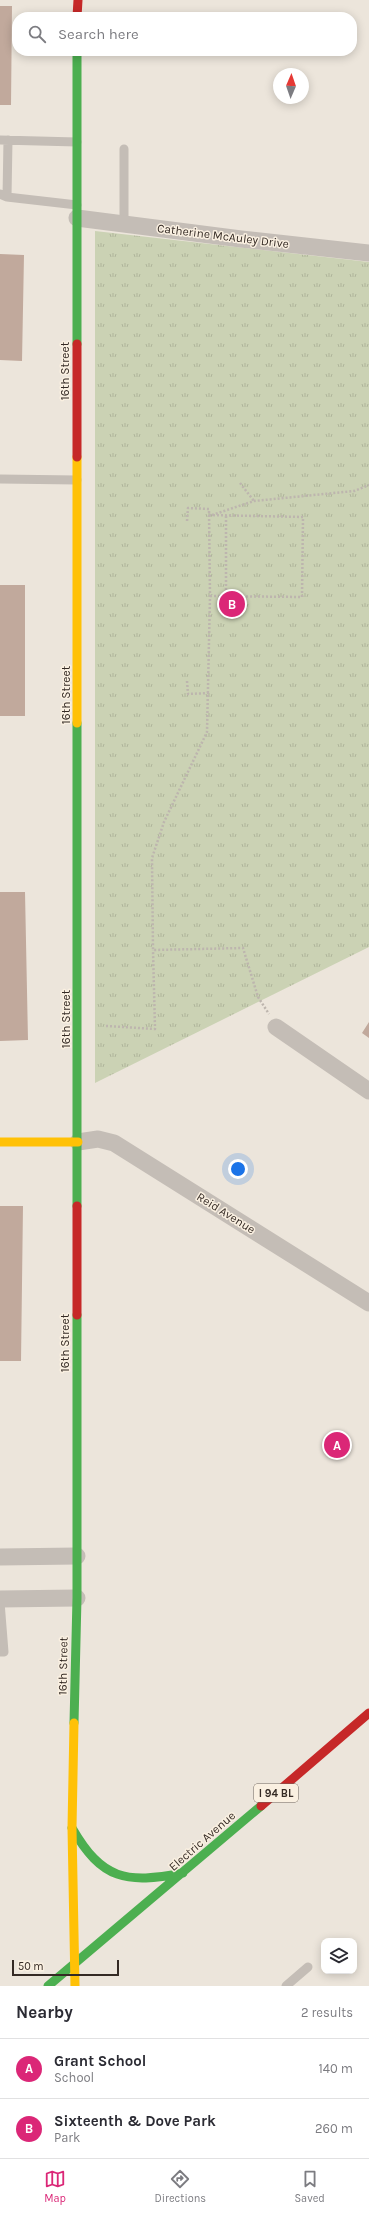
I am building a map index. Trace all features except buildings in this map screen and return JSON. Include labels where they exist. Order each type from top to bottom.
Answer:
[{"type":"street","points":[[78,0],[78,12]]},
{"type":"street","name":"16th Street","points":[[75,1986],[72,1828],[77,1598],[78,56]]},
{"type":"street","name":"Catherine McAuley Drive","points":[[77,212],[124,224],[240,239],[369,253]]},
{"type":"street","points":[[276,1027],[369,1091]]},
{"type":"street","name":"Reid Avenue","points":[[78,1142],[98,1139],[114,1143],[369,1303]]},
{"type":"street","points":[[0,1142],[78,1142]]},
{"type":"street","points":[[0,1557],[77,1556]]},
{"type":"street","points":[[0,1600],[77,1598]]},
{"type":"street","name":"Electric Avenue","points":[[48,1986],[184,1873],[369,1713]]},
{"type":"street","points":[[72,1828],[96,1863],[114,1874],[146,1879],[184,1873]]},
{"type":"lane","points":[[77,142],[4,140],[3,195],[77,212]]},
{"type":"lane","points":[[124,149],[124,224]]},
{"type":"lane","points":[[0,479],[77,480]]},
{"type":"lane","points":[[0,1600],[4,1652],[0,1652]]},
{"type":"lane","points":[[286,1986],[308,1967]]},
{"type":"path","points":[[240,483],[254,501]]},
{"type":"path","points":[[209,515],[254,501],[354,491],[369,485]]},
{"type":"path","points":[[106,1026],[154,1029],[152,858],[164,822],[206,732],[209,693],[209,509],[188,508],[188,521]]},
{"type":"path","points":[[209,515],[303,517],[302,597],[210,596]]},
{"type":"path","points":[[226,516],[226,596]]},
{"type":"path","points":[[187,681],[188,694],[209,693]]},
{"type":"path","points":[[153,950],[242,948],[258,997],[276,1027]]},
{"type":"green space","points":[[95,231],[369,262],[369,947],[95,1083]]},
{"type":"traffic: fast","points":[[77,56],[77,344]]},
{"type":"traffic: fast","points":[[77,723],[77,1206]]},
{"type":"traffic: fast","points":[[74,1723],[77,1598],[77,1315]]},
{"type":"traffic: fast","points":[[48,1986],[261,1806]]},
{"type":"traffic: fast","points":[[72,1828],[94,1859],[105,1868],[117,1874],[146,1878],[183,1873]]},
{"type":"traffic: slow","points":[[77,457],[77,723]]},
{"type":"traffic: slow","points":[[0,1142],[78,1142]]},
{"type":"traffic: slow","points":[[74,1723],[72,1828],[75,1986]]},
{"type":"traffic: jam","points":[[77,12],[78,0]]},
{"type":"traffic: jam","points":[[77,344],[77,457]]},
{"type":"traffic: jam","points":[[77,1206],[77,1315]]},
{"type":"traffic: jam","points":[[261,1806],[369,1713]]},
{"type":"place","name":"Sixteenth & Dove Park","points":[[232,604]]},
{"type":"place","name":"Grant School","points":[[337,1445]]}]
